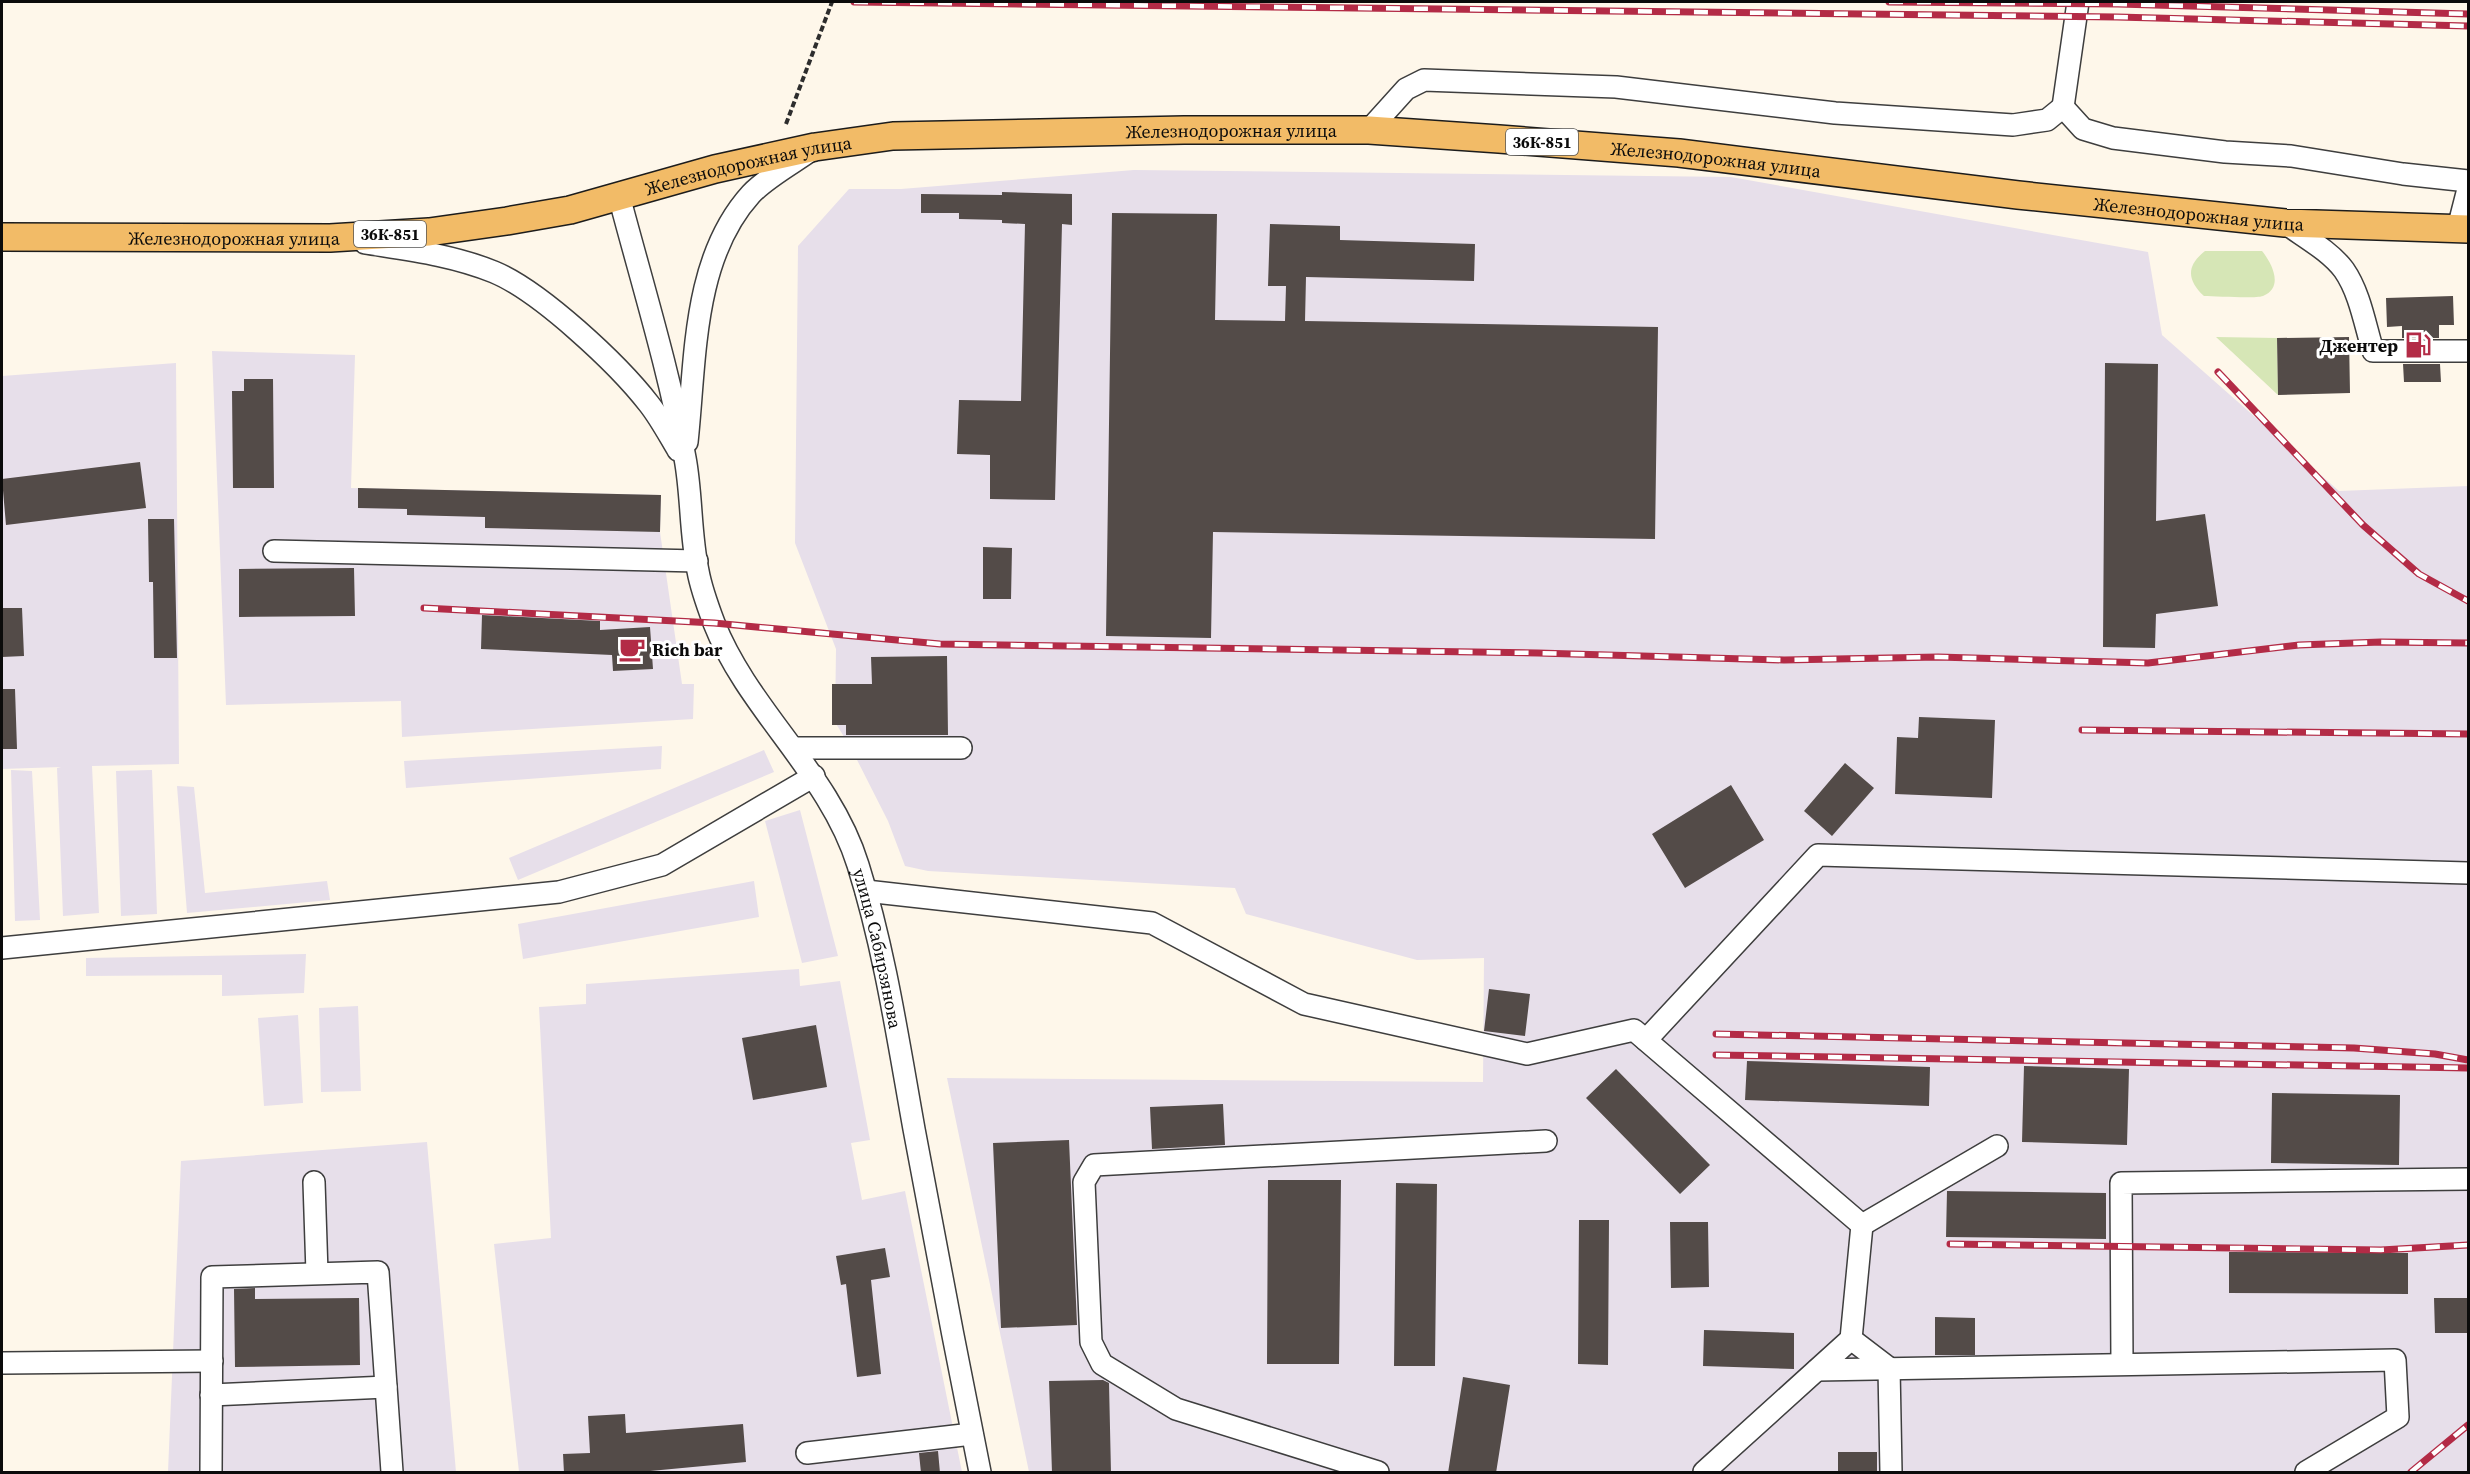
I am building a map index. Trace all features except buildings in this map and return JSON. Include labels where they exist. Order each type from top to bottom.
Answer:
[{"type":"main road","name":"Железнодорожная улица","points":[[2,237],[330,238],[429,232],[507,222],[570,210],[715,169],[815,147],[893,136],[959,133],[1369,130],[1679,153],[2018,195],[2285,222],[2463,228]]},
{"type":"street","points":[[1369,130],[1406,89],[1424,80],[1616,87],[1835,113],[2013,125],[2047,120],[2063,107],[2078,2]]},
{"type":"street","points":[[2063,107],[2083,129],[2113,138],[2225,152],[2291,156],[2403,174],[2469,181]]},
{"type":"street","points":[[685,460],[704,290],[716,251],[729,221],[753,192],[815,147]]},
{"type":"street","points":[[2463,228],[2469,189]]},
{"type":"street","points":[[619,196],[685,460]]},
{"type":"street","points":[[2285,222],[2344,270],[2360,304],[2373,351],[2469,351]]},
{"type":"street","points":[[330,238],[450,257],[494,272],[521,285],[575,329],[615,367],[649,404],[685,460]]},
{"type":"street","name":"улица Сабирзянова","points":[[685,460],[698,572],[714,623],[726,649],[749,687],[814,776],[857,860],[889,992],[980,1473]]},
{"type":"street","points":[[274,551],[697,561]]},
{"type":"street","points":[[794,748],[962,748]]},
{"type":"street","points":[[2,948],[559,892],[662,865],[814,776]]},
{"type":"street","points":[[1646,1040],[1818,855],[2469,873]]},
{"type":"street","points":[[866,891],[1152,923],[1304,1004],[1527,1054],[1634,1030],[1862,1225]]},
{"type":"street","points":[[1378,1473],[1176,1409],[1102,1364],[1091,1342],[1084,1182],[1094,1165],[1546,1141]]},
{"type":"street","points":[[1862,1225],[1997,1146]]},
{"type":"street","points":[[2122,1364],[2121,1183],[2469,1179]]},
{"type":"street","points":[[314,1182],[317,1274]]},
{"type":"street","points":[[1704,1473],[1851,1339],[1862,1225]]},
{"type":"street","points":[[211,1473],[212,1277],[378,1272],[392,1473]]},
{"type":"street","points":[[1851,1339],[1889,1368]]},
{"type":"street","points":[[1818,1370],[2395,1360],[2398,1417],[2306,1473]]},
{"type":"street","points":[[2,1363],[212,1361]]},
{"type":"street","points":[[1889,1368],[1890,1473]]},
{"type":"street","points":[[212,1395],[386,1387]]},
{"type":"street","points":[[807,1453],[972,1434]]},
{"type":"path","points":[[786,124],[832,2]]},
{"type":"shaded area","points":[[1134,170],[1731,177],[2148,252],[2162,335],[2339,491],[2468,486],[2468,1472],[1029,1472],[947,1078],[1483,1082],[1484,958],[1417,960],[1246,914],[1235,888],[928,871],[905,866],[888,821],[835,722],[836,649],[795,543],[798,246],[849,189],[901,189]]},
{"type":"shaded area","points":[[212,351],[355,355],[351,488],[661,495],[660,532],[682,684],[694,684],[693,719],[402,737],[401,701],[226,705]]},
{"type":"shaded area","points":[[176,363],[179,764],[92,766],[99,913],[63,916],[57,768],[61,767],[2,769],[2,376]]},
{"type":"shaded area","points":[[662,746],[661,769],[406,788],[404,761]]},
{"type":"shaded area","points":[[764,750],[774,772],[518,880],[509,858]]},
{"type":"shaded area","points":[[11,770],[32,771],[40,920],[15,921]]},
{"type":"shaded area","points":[[152,770],[157,914],[121,916],[116,771]]},
{"type":"shaded area","points":[[177,786],[194,787],[205,893],[327,881],[330,900],[187,913]]},
{"type":"shaded area","points":[[800,810],[838,956],[802,963],[765,821]]},
{"type":"shaded area","points":[[754,881],[759,917],[523,959],[518,924]]},
{"type":"shaded area","points":[[306,954],[304,993],[222,996],[222,975],[86,976],[86,958]]},
{"type":"shaded area","points":[[799,969],[800,986],[840,981],[870,1140],[851,1143],[862,1200],[905,1191],[962,1472],[519,1472],[494,1244],[551,1238],[539,1007],[586,1004],[586,984]]},
{"type":"shaded area","points":[[358,1006],[361,1091],[321,1092],[319,1008]]},
{"type":"shaded area","points":[[298,1015],[303,1103],[264,1106],[258,1018]]},
{"type":"shaded area","points":[[427,1142],[456,1472],[168,1472],[181,1161]]},
{"type":"green space","points":[[2205,251],[2262,251],[2274,274],[2273,287],[2270,292],[2258,297],[2204,296],[2194,284],[2191,273],[2194,262]]},
{"type":"green space","points":[[2216,337],[2277,338],[2278,395]]},
{"type":"railway","points":[[854,2],[2117,17],[2468,26]]},
{"type":"railway","points":[[1889,2],[2118,4],[2468,14]]},
{"type":"railway","points":[[2218,372],[2363,525],[2419,574],[2468,601]]},
{"type":"railway","points":[[424,608],[714,623],[940,644],[1538,653],[1784,660],[1938,657],[2148,663],[2299,645],[2381,642],[2468,643]]},
{"type":"railway","points":[[2082,730],[2468,734]]},
{"type":"railway","points":[[1716,1034],[2354,1048],[2435,1054],[2468,1060]]},
{"type":"railway","points":[[1716,1055],[2468,1068]]},
{"type":"railway","points":[[1950,1244],[2381,1250],[2468,1245]]},
{"type":"railway","points":[[2411,1472],[2468,1425]]},
{"type":"place","name":"Джентер","points":[[2418,345]]},
{"type":"place","name":"Rich bar","points":[[632,649]]}]
